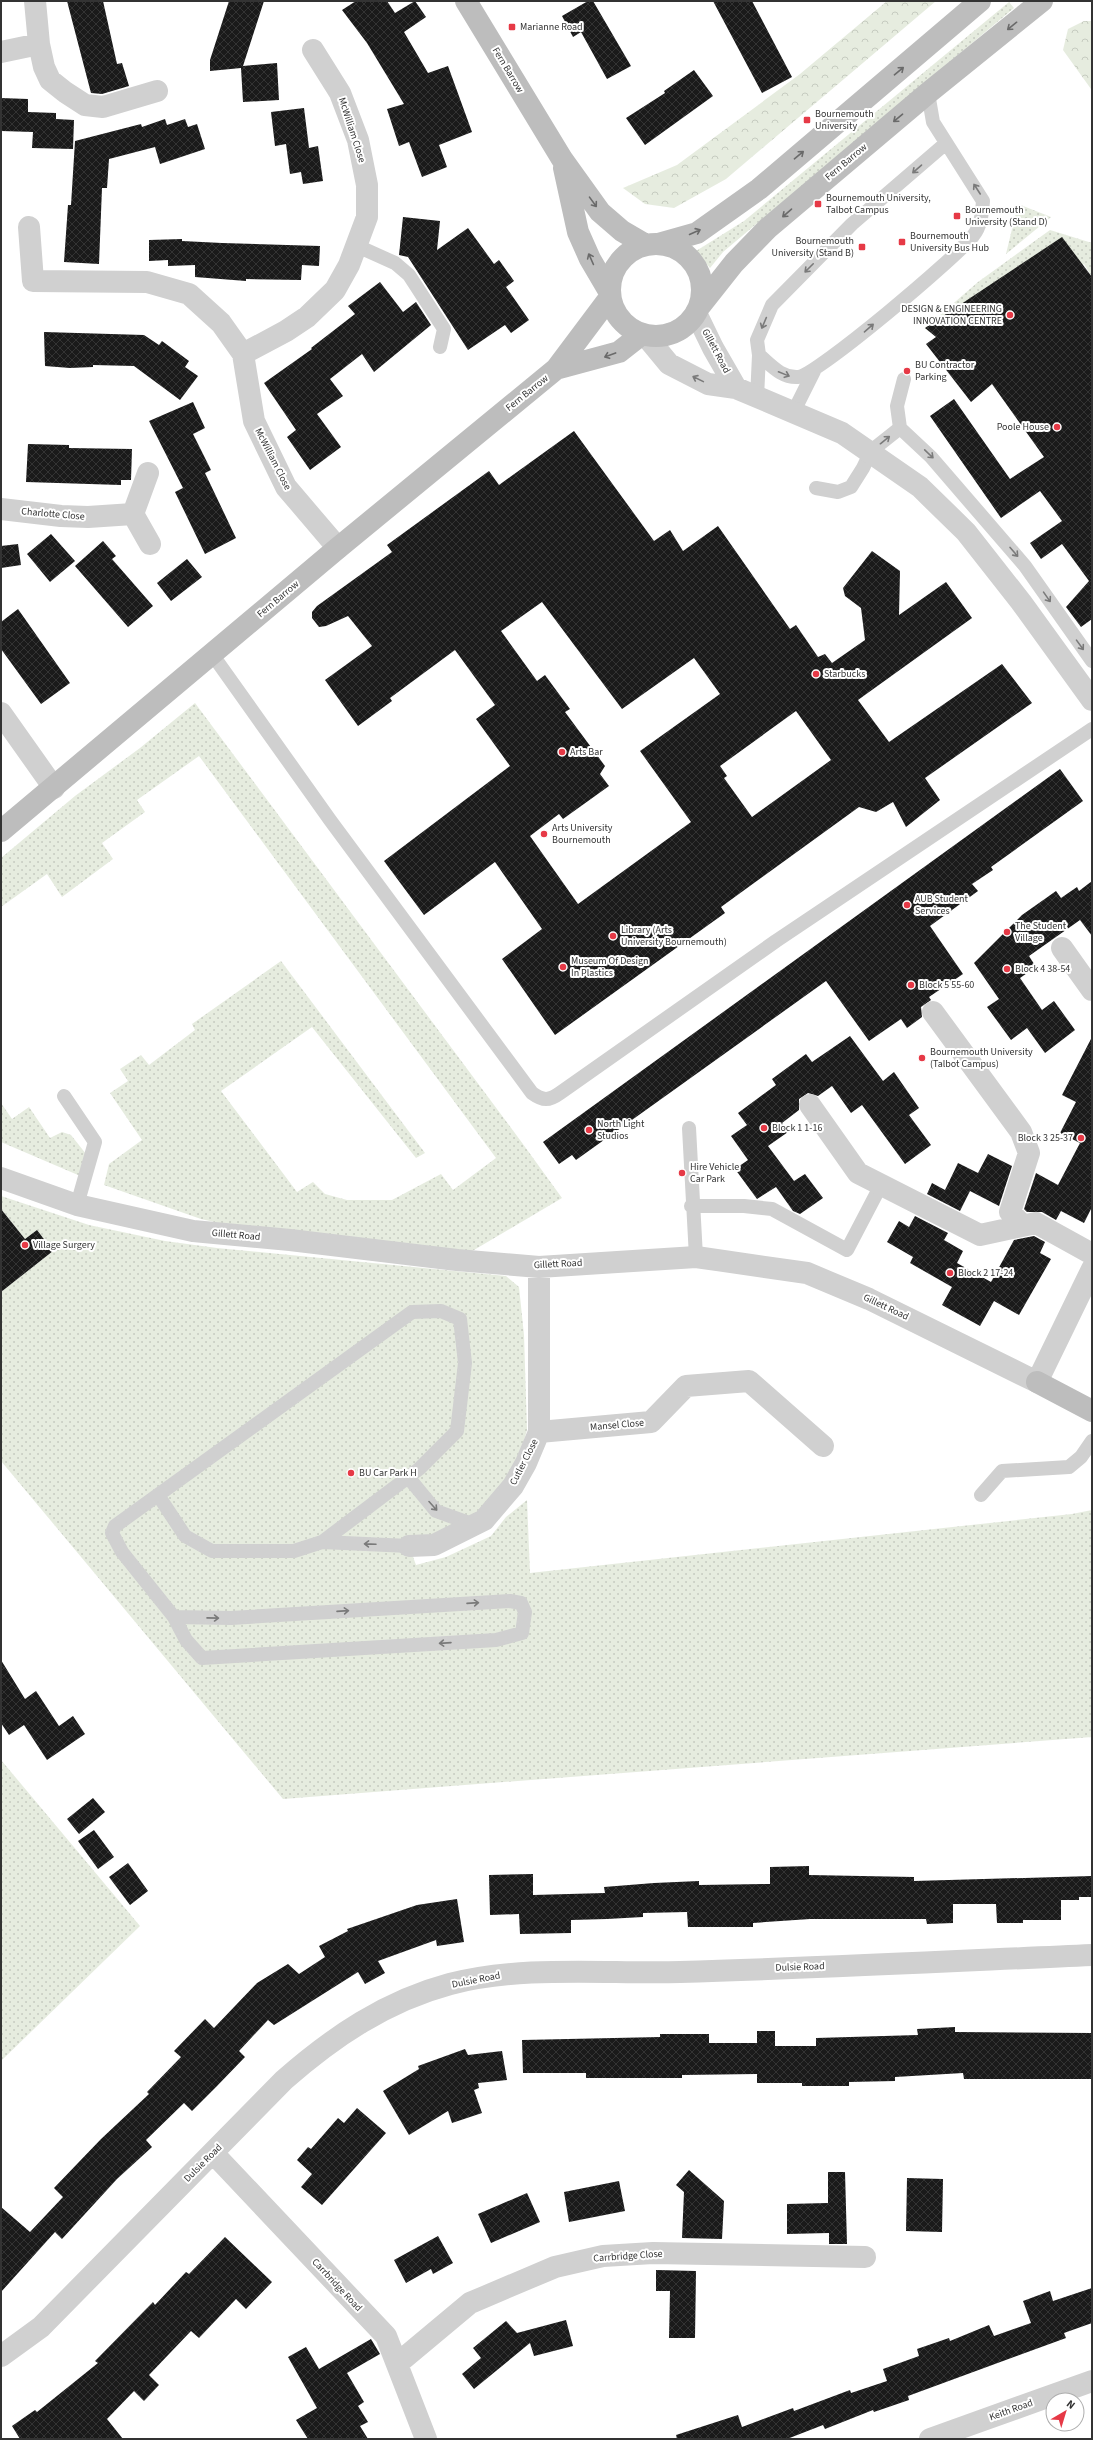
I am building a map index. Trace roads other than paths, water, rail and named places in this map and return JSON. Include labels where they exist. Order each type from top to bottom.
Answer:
[{"type":"street","points":[[35,1],[39,44],[50,80],[85,105],[103,107],[157,91]]},
{"type":"street","name":"Fern Barrow","points":[[466,1],[562,159],[600,212],[622,231],[652,244],[670,246],[683,252],[696,266],[702,283],[698,310]]},
{"type":"street","name":"Fern Barrow","points":[[1,831],[338,548],[556,369],[610,295],[612,275],[620,260],[631,251],[652,244],[697,233],[758,189],[980,1]]},
{"type":"street","name":"Fern Barrow","points":[[562,159],[578,232],[590,259],[610,295],[614,310],[620,320],[629,328],[644,335],[660,336],[674,333],[688,324],[734,263],[768,228],[928,93],[1042,1]]},
{"type":"street","points":[[1,52],[39,44]]},
{"type":"street","name":"McWilliam Close","points":[[243,354],[286,331],[322,304],[342,280],[357,246],[366,216],[364,166],[358,140],[340,92],[313,50]]},
{"type":"street","name":"McWilliam Close","points":[[29,227],[33,281],[147,282],[189,294],[221,323],[243,354],[254,421],[286,487],[338,548]]},
{"type":"street","name":"Gillett Road","points":[[698,310],[713,348],[736,388]]},
{"type":"street","name":"Fern Barrow","points":[[556,369],[619,352],[644,335]]},
{"type":"street","name":"Gillett Road","points":[[644,335],[669,364],[708,384],[736,388],[842,434],[871,451],[936,500],[966,532],[1021,602],[1092,700]]},
{"type":"street","points":[[148,473],[133,514],[150,544]]},
{"type":"street","name":"Charlotte Close","points":[[1,509],[61,516],[133,514]]},
{"type":"street","points":[[1,713],[54,788]]},
{"type":"street","points":[[1062,948],[1092,990]]},
{"type":"street","points":[[933,1012],[1021,1132],[1029,1153],[1010,1212],[1023,1226]]},
{"type":"street","points":[[810,1105],[858,1173],[980,1235],[1036,1223],[1092,1254]]},
{"type":"street","name":"Gillett Road","points":[[1,1178],[77,1206],[193,1231],[290,1240],[457,1260],[539,1267],[696,1257],[806,1273],[869,1299],[1037,1382],[1092,1411]]},
{"type":"street","name":"Cutler Close","points":[[409,1546],[434,1545],[475,1525],[494,1510],[513,1486],[526,1463],[539,1432],[539,1267]]},
{"type":"street","points":[[1037,1382],[1092,1269]]},
{"type":"street","name":"Mansel Close","points":[[539,1432],[651,1422],[686,1386],[749,1381],[823,1446]]},
{"type":"street","name":"Dulsie Road","points":[[1,2356],[41,2327],[284,2080],[320,2050],[359,2023],[399,2002],[450,1984],[499,1974],[678,1972],[1092,1956]]},
{"type":"street","name":"Carrbridge Road","points":[[213,2153],[386,2336],[426,2439]]},
{"type":"street","name":"Carrbridge Close","points":[[397,2364],[470,2303],[555,2267],[603,2256],[653,2253],[865,2257]]},
{"type":"street","name":"Keith Road","points":[[930,2439],[1092,2381]]},
{"type":"lane","points":[[759,355],[778,372],[789,377],[800,377],[814,371],[876,322],[958,251],[978,229],[982,215],[983,201],[945,144],[933,122],[928,93]]},
{"type":"lane","points":[[757,398],[759,355],[757,340],[772,305],[852,224],[945,144]]},
{"type":"lane","points":[[357,246],[395,263],[409,275],[444,329],[440,347]]},
{"type":"lane","points":[[793,412],[814,371]]},
{"type":"lane","points":[[904,379],[897,406],[900,428],[931,457],[1025,566],[1092,660]]},
{"type":"lane","points":[[816,488],[838,492],[851,487],[863,468],[871,451],[900,428]]},
{"type":"lane","points":[[212,654],[330,820],[532,1093],[541,1099],[551,1100],[776,941],[1092,729]]},
{"type":"lane","points":[[64,1096],[95,1142],[77,1206]]},
{"type":"lane","points":[[689,1128],[691,1206],[696,1257]]},
{"type":"lane","points":[[691,1206],[744,1206],[772,1209],[846,1250],[881,1185]]},
{"type":"lane","points":[[158,1495],[185,1536],[212,1551],[294,1551],[322,1542],[408,1477],[457,1431],[465,1363],[460,1319],[441,1311],[412,1312],[158,1495],[115,1526],[112,1534],[122,1552],[174,1617],[186,1640],[202,1658],[496,1640],[522,1634],[525,1612],[521,1603],[510,1601],[231,1618],[174,1617]]},
{"type":"lane","points":[[981,1495],[1002,1471],[1069,1467],[1081,1457],[1092,1441]]},
{"type":"lane","points":[[408,1477],[436,1510],[475,1525]]},
{"type":"lane","points":[[322,1542],[409,1546]]},
{"type":"place","name":"Marianne Road","points":[[512,27]]},
{"type":"place","name":"Bournemouth University","points":[[807,120]]},
{"type":"place","name":"Bournemouth University, Talbot Campus","points":[[818,204]]},
{"type":"place","name":"Bournemouth University (Stand D)","points":[[957,216]]},
{"type":"place","name":"Bournemouth University Bus Hub","points":[[902,242]]},
{"type":"place","name":"Bournemouth University (Stand B)","points":[[862,247]]},
{"type":"place","name":"DESIGN & ENGINEERING INNOVATION CENTRE","points":[[1010,315]]},
{"type":"place","name":"BU Contractor Parking","points":[[907,371]]},
{"type":"place","name":"Poole House","points":[[1057,427]]},
{"type":"place","name":"Starbucks","points":[[816,674]]},
{"type":"place","name":"Arts Bar","points":[[562,752]]},
{"type":"place","name":"Arts University Bournemouth","points":[[544,834]]},
{"type":"place","name":"AUB Student Services","points":[[907,905]]},
{"type":"place","name":"The Student Village","points":[[1007,932]]},
{"type":"place","name":"Library (Arts University Bournemouth)","points":[[613,936]]},
{"type":"place","name":"Museum Of Design In Plastics","points":[[563,967]]},
{"type":"place","name":"Block 4 38-54","points":[[1007,969]]},
{"type":"place","name":"Block 5 55-60","points":[[911,985]]},
{"type":"place","name":"Bournemouth University (Talbot Campus)","points":[[922,1058]]},
{"type":"place","name":"Block 1 1-16","points":[[764,1128]]},
{"type":"place","name":"North Light Studios","points":[[589,1130]]},
{"type":"place","name":"Block 3 25-37","points":[[1081,1138]]},
{"type":"place","name":"Hire Vehicle Car Park","points":[[682,1173]]},
{"type":"place","name":"Village Surgery","points":[[25,1245]]},
{"type":"place","name":"Block 2 17-24","points":[[950,1273]]},
{"type":"place","name":"BU Car Park H","points":[[351,1473]]}]
